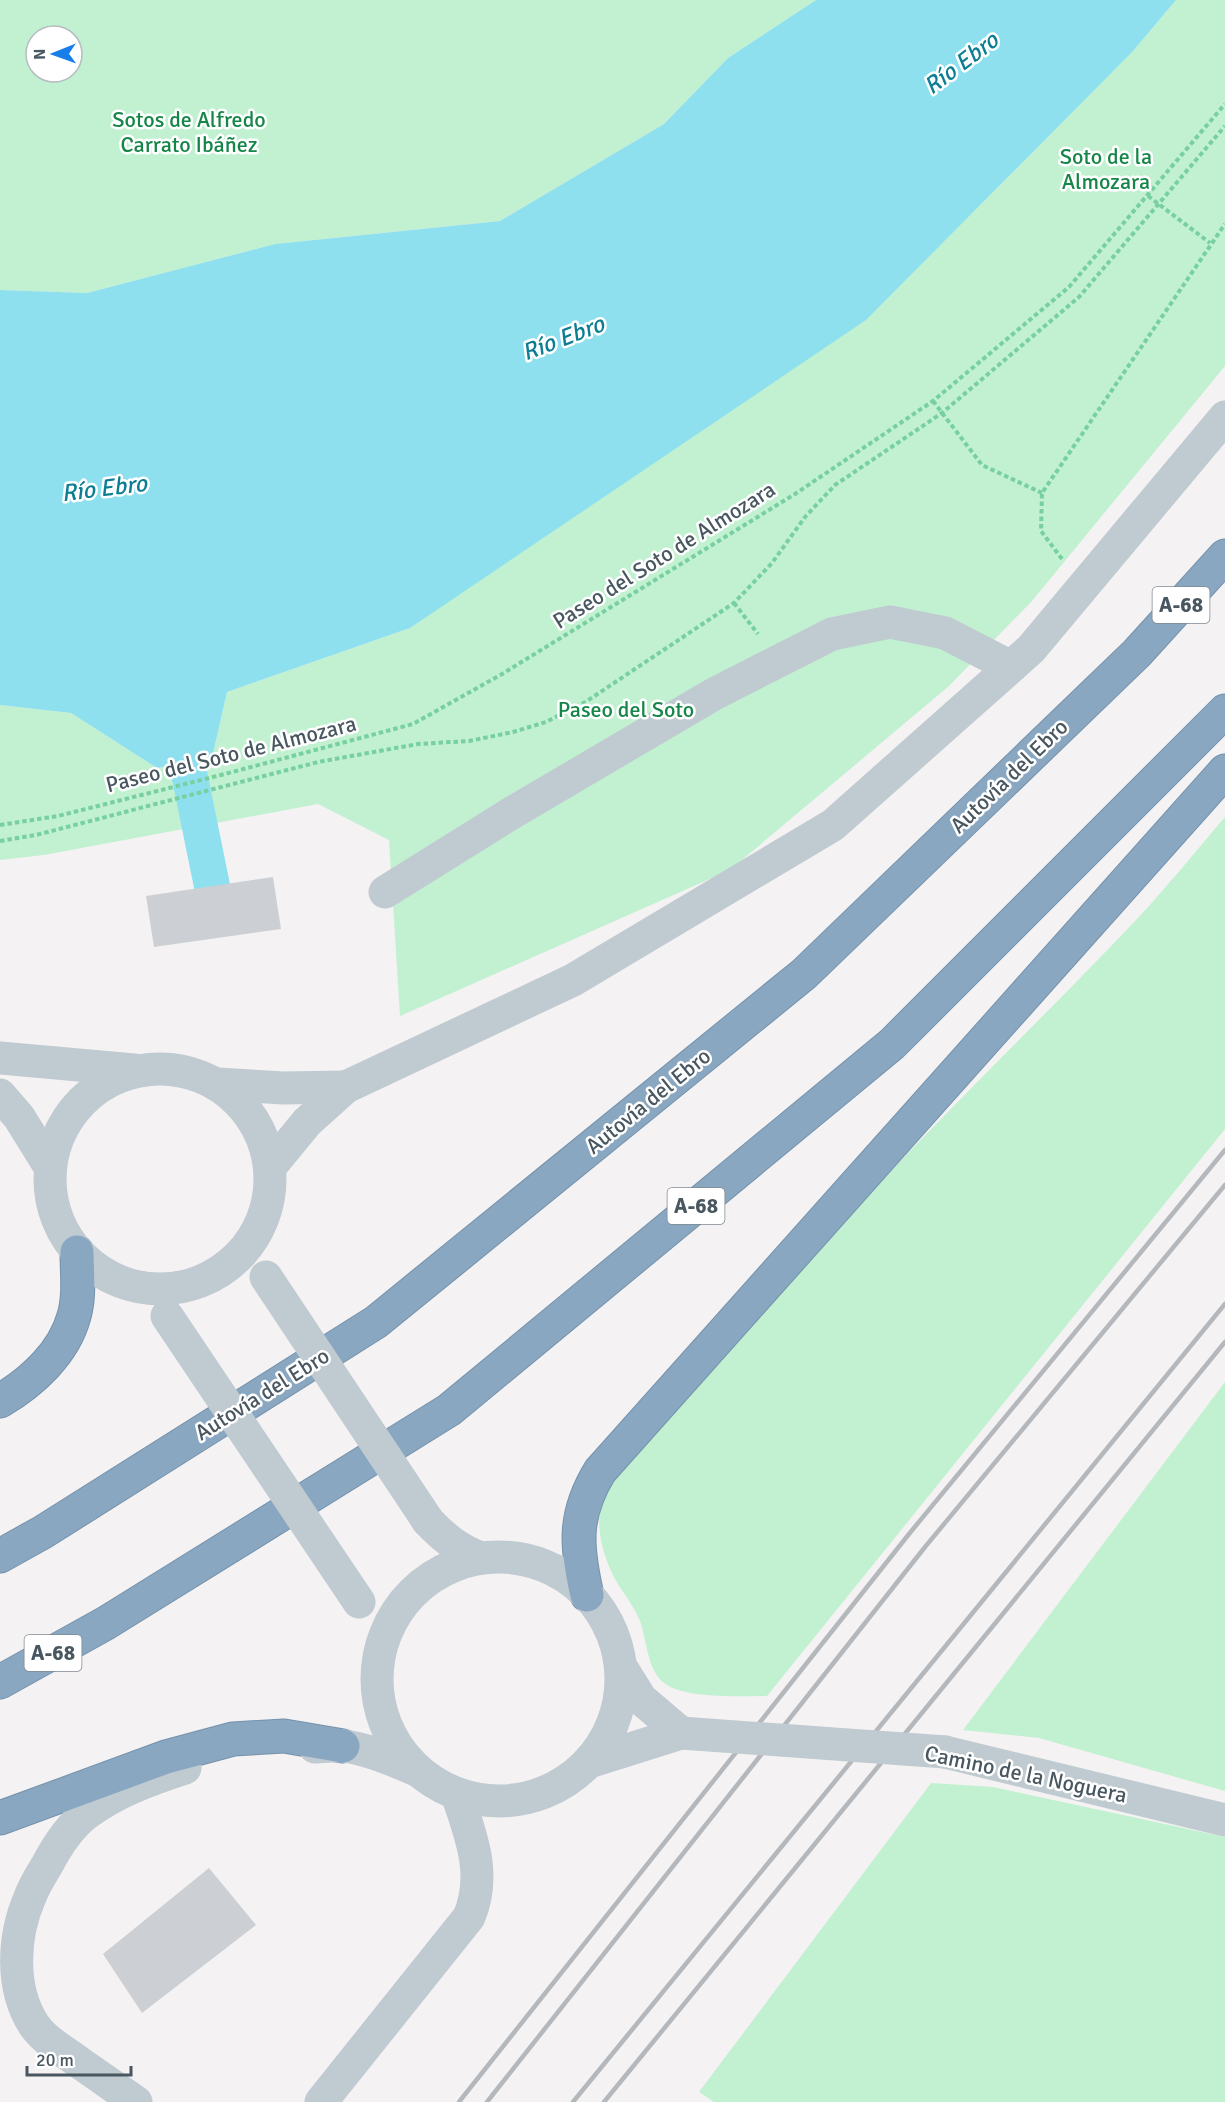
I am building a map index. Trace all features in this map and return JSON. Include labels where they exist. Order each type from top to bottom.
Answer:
[{"type":"highway","name":"Autovía del Ebro","points":[[0,1556],[43,1532],[376,1322],[794,982],[1137,653],[1225,556]]},
{"type":"highway","name":"A-68","points":[[0,1682],[106,1623],[449,1410],[892,1044],[1225,711]]},
{"type":"highway","points":[[587,1595],[578,1545],[579,1526],[583,1505],[600,1471],[1225,771]]},
{"type":"highway","points":[[0,1401],[42,1369],[60,1349],[74,1316],[78,1296],[77,1252]]},
{"type":"highway","points":[[0,1818],[166,1757],[233,1739],[284,1736],[343,1746]]},
{"type":"street","points":[[270,1167],[307,1122],[346,1087],[573,980],[833,825],[1031,649],[1225,417]]},
{"type":"street","points":[[385,892],[510,814],[714,694],[832,634],[890,622],[945,633],[1011,667]]},
{"type":"street","points":[[0,1058],[136,1070],[170,1068],[186,1071],[217,1084],[238,1100],[254,1119],[265,1142],[270,1167],[270,1191],[265,1215],[254,1237],[241,1254],[224,1269],[204,1280],[183,1287],[160,1290],[138,1287],[116,1280],[95,1268],[77,1252],[64,1233],[55,1212],[50,1190],[50,1167],[55,1144],[64,1124],[94,1089],[136,1070]]},
{"type":"street","points":[[217,1084],[283,1088],[346,1087]]},
{"type":"street","points":[[0,1095],[19,1117],[50,1167]]},
{"type":"street","points":[[254,1237],[266,1277],[428,1521],[450,1542],[481,1558]]},
{"type":"street","points":[[138,1287],[167,1316],[359,1602],[369,1621],[379,1661]]},
{"type":"street","points":[[418,1771],[398,1748],[384,1721],[378,1691],[379,1661],[385,1636],[397,1612],[413,1593],[433,1576],[456,1565],[481,1558],[510,1557],[539,1563],[565,1576],[587,1595],[610,1629],[621,1667],[641,1699],[681,1733]]},
{"type":"street","points":[[136,2102],[49,2041],[35,2026],[24,2005],[17,1980],[20,1927],[30,1896],[55,1850],[85,1814],[112,1797],[153,1779],[232,1754],[278,1748],[343,1746],[390,1759],[418,1771],[457,1794],[485,1801],[514,1801],[542,1794],[567,1781],[589,1762],[609,1734],[619,1702],[621,1667]]},
{"type":"street","name":"Camino de la Noguera","points":[[589,1762],[681,1733],[945,1752],[1225,1820]]},
{"type":"street","points":[[321,2102],[469,1917],[475,1903],[478,1864],[457,1794]]},
{"type":"path","name":"Paseo del Soto de Almozara","points":[[0,825],[58,816],[221,776],[413,724],[501,675],[795,494],[933,401],[1069,287],[1225,104]]},
{"type":"path","name":"Paseo del Soto de Almozara","points":[[0,841],[36,835],[318,762],[418,744],[469,741],[513,732],[546,722],[587,701],[734,603],[772,563],[806,517],[835,485],[942,413],[1079,297],[1225,126]]},
{"type":"path","points":[[1148,196],[1210,243]]},
{"type":"path","points":[[1082,587],[1041,531],[1042,493],[1225,224]]},
{"type":"path","points":[[933,401],[982,465],[1042,493]]},
{"type":"green space","name":"Sotos de Alfredo Carrato Ibáñez","points":[[0,0],[816,0],[728,58],[664,124],[500,221],[275,244],[87,293],[0,290]]},
{"type":"green space","name":"Paseo del Soto","points":[[1176,0],[1225,0],[1225,366],[1032,601],[949,686],[730,870],[400,1016],[389,840],[318,804],[44,855],[0,860],[0,705],[71,713],[157,768],[212,758],[227,692],[410,628],[1133,51]]},
{"type":"green space","points":[[1225,817],[1225,1129],[767,1696],[699,1694],[685,1692],[664,1683],[654,1670],[640,1621],[612,1573],[602,1545],[599,1515],[607,1489],[621,1470],[886,1177],[1136,920]]},
{"type":"green space","points":[[1225,1382],[1225,1791],[1039,1738],[963,1730]]},
{"type":"green space","points":[[931,1783],[993,1787],[1225,1837],[1225,2102],[714,2102],[699,2092]]},
{"type":"water","name":"Río Ebro","points":[[816,0],[1176,0],[1133,51],[866,320],[410,628],[227,692],[212,758],[157,768],[71,713],[0,705],[0,290],[87,293],[275,244],[500,221],[664,124],[728,58]]},
{"type":"building","points":[[273,877],[281,929],[154,947],[146,896]]},
{"type":"building","points":[[209,1868],[256,1925],[142,2013],[103,1954]]},
{"type":"waterway","points":[[187,763],[212,886]]},
{"type":"railway","points":[[459,2102],[909,1534],[1225,1150]]},
{"type":"railway","points":[[487,2102],[925,1547],[1225,1185]]},
{"type":"railway","points":[[573,2102],[1225,1304]]},
{"type":"railway","points":[[604,2102],[1225,1342]]},
{"type":"park label","name":"Soto de la Almozara","points":[[1106,168]]}]
